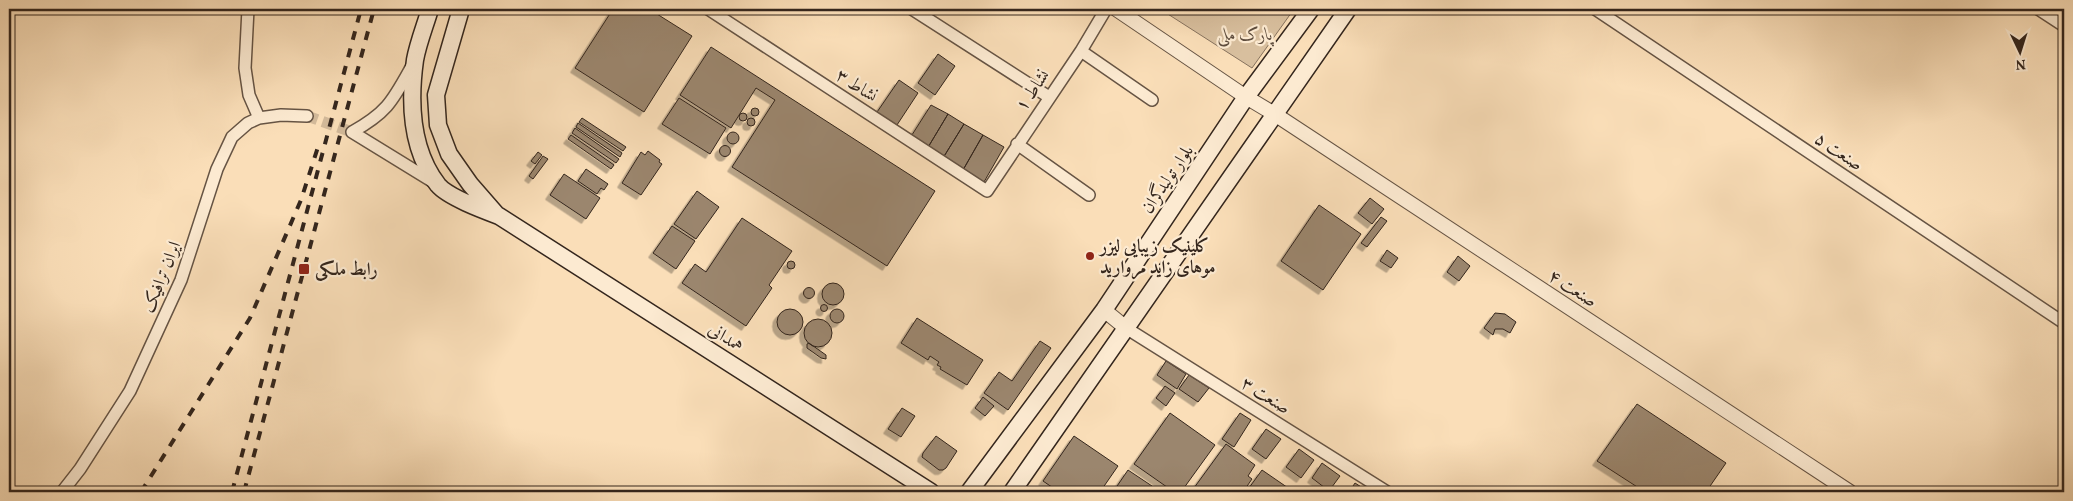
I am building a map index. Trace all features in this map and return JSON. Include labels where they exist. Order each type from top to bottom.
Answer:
[{"type":"main road","points":[[430,9],[415,60],[412,112],[420,153],[439,186],[470,205],[499,216]]},
{"type":"main road","points":[[461,9],[436,95],[438,125],[449,154],[470,184],[499,216]]},
{"type":"main road","name":"بلوار تولیدگران","points":[[968,492],[1104,310],[1246,97],[1311,9]]},
{"type":"main road","points":[[1012,492],[1348,9]]},
{"type":"main road","name":"همدانی","points":[[499,216],[931,492]]},
{"type":"street","points":[[248,9],[245,68],[249,95],[259,118]]},
{"type":"street","name":"نشاط ۳","points":[[708,9],[987,191]]},
{"type":"street","points":[[912,9],[1049,98]]},
{"type":"street","name":"نشاط ۱","points":[[987,191],[1081,51],[1106,9]]},
{"type":"street","name":"صنعت ۴","points":[[1116,9],[1246,97],[1276,114],[1850,492]]},
{"type":"street","name":"صنعت ۵","points":[[1595,9],[2064,323]]},
{"type":"street","points":[[2038,9],[2064,26]]},
{"type":"street","points":[[1081,51],[1152,100]]},
{"type":"street","points":[[415,60],[393,100],[374,120],[352,132],[439,186]]},
{"type":"street","name":"ایران ترافیک","points":[[62,492],[80,469],[130,391],[181,280],[223,153],[232,137],[248,123],[259,118],[281,115],[307,116]]},
{"type":"street","points":[[1017,144],[1089,195]]},
{"type":"street","points":[[1104,310],[1126,328]]},
{"type":"street","name":"صنعت ۳","points":[[1126,328],[1387,492]]},
{"type":"green space","name":"پارک ملی","points":[[1160,9],[1294,9],[1252,68]]},
{"type":"building","points":[[613,9],[649,9],[692,36],[644,112],[575,68]]},
{"type":"building","points":[[711,47],[935,191],[887,266],[732,167],[775,100],[756,88],[731,128],[680,95]]},
{"type":"building","points":[[938,54],[955,66],[935,95],[918,83]]},
{"type":"building","points":[[899,80],[918,93],[895,128],[875,115]]},
{"type":"building","points":[[679,98],[726,128],[710,154],[662,124]]},
{"type":"building","points":[[931,105],[948,114],[927,149],[910,138]]},
{"type":"building","points":[[755,108],[759,112],[755,116],[751,112]]},
{"type":"building","points":[[743,113],[747,117],[743,121],[739,117]]},
{"type":"building","points":[[948,114],[964,124],[943,158],[927,149]]},
{"type":"building","points":[[582,118],[626,147],[623,151],[579,122]]},
{"type":"building","points":[[751,118],[755,122],[751,126],[747,122]]},
{"type":"building","points":[[578,123],[622,153],[620,157],[576,127]]},
{"type":"building","points":[[964,124],[983,135],[963,170],[943,158]]},
{"type":"building","points":[[575,128],[619,159],[616,163],[572,133]]},
{"type":"building","points":[[731,132],[735,132],[739,138],[735,144],[731,144],[727,140],[727,136]]},
{"type":"building","points":[[571,135],[614,165],[611,169],[568,139]]},
{"type":"building","points":[[983,135],[1004,147],[984,182],[963,170]]},
{"type":"building","points":[[725,145],[731,151],[725,157],[719,151]]},
{"type":"building","points":[[648,151],[660,160],[659,162],[662,164],[641,195],[622,183],[641,152],[645,155]]},
{"type":"building","points":[[538,152],[542,155],[535,164],[531,161]]},
{"type":"building","points":[[543,156],[548,159],[533,179],[529,176]]},
{"type":"building","points":[[586,169],[608,184],[604,190],[601,188],[597,194],[578,181]]},
{"type":"building","points":[[564,174],[600,198],[586,219],[550,195]]},
{"type":"building","points":[[697,191],[719,207],[696,239],[674,224]]},
{"type":"building","points":[[1370,198],[1384,209],[1372,224],[1358,213]]},
{"type":"building","points":[[1319,205],[1361,234],[1323,290],[1281,261]]},
{"type":"building","points":[[1381,217],[1387,221],[1367,247],[1361,243]]},
{"type":"building","points":[[742,218],[792,251],[769,285],[772,288],[746,326],[682,283],[695,264],[706,272]]},
{"type":"building","points":[[672,226],[695,241],[676,269],[653,253]]},
{"type":"building","points":[[1387,250],[1398,258],[1391,268],[1380,261]]},
{"type":"building","points":[[1458,256],[1470,266],[1459,281],[1447,272]]},
{"type":"building","points":[[791,261],[795,265],[791,269],[787,265]]},
{"type":"building","points":[[833,283],[841,286],[844,294],[841,302],[833,305],[825,302],[822,294],[825,286]]},
{"type":"building","points":[[809,287],[815,293],[809,299],[803,293]]},
{"type":"building","points":[[824,304],[828,308],[824,312],[820,308]]},
{"type":"building","points":[[790,309],[799,313],[803,322],[799,331],[790,335],[781,331],[777,322],[781,313]]},
{"type":"building","points":[[834,309],[840,309],[844,316],[840,323],[834,323],[830,319],[830,313]]},
{"type":"building","points":[[1495,313],[1505,314],[1516,322],[1510,333],[1503,329],[1495,329],[1493,335],[1484,328]]},
{"type":"building","points":[[917,318],[983,360],[967,385],[940,369],[941,367],[937,365],[939,362],[930,356],[928,360],[901,343]]},
{"type":"building","points":[[818,319],[828,323],[832,333],[828,343],[818,347],[808,343],[804,333],[808,323]]},
{"type":"building","points":[[1040,341],[1051,348],[1008,410],[984,393],[999,372],[1012,381]]},
{"type":"building","points":[[809,343],[826,355],[826,359],[821,358],[807,348]]},
{"type":"building","points":[[1166,361],[1186,374],[1177,389],[1157,375]]},
{"type":"building","points":[[1189,375],[1209,388],[1198,402],[1179,389]]},
{"type":"building","points":[[1165,386],[1175,393],[1166,406],[1156,398]]},
{"type":"building","points":[[983,397],[994,406],[985,416],[975,408]]},
{"type":"building","points":[[1637,404],[1726,463],[1706,492],[1645,492],[1597,461]]},
{"type":"building","points":[[902,408],[915,416],[901,437],[888,429]]},
{"type":"building","points":[[1170,413],[1215,445],[1181,492],[1174,492],[1134,464]]},
{"type":"building","points":[[1240,413],[1251,420],[1234,447],[1222,439]]},
{"type":"building","points":[[1266,429],[1281,439],[1266,459],[1252,449]]},
{"type":"building","points":[[936,436],[957,451],[943,470],[939,470],[922,457]]},
{"type":"building","points":[[1074,436],[1118,466],[1100,492],[1059,492],[1043,481]]},
{"type":"building","points":[[1226,444],[1255,465],[1248,476],[1252,479],[1243,492],[1191,492]]},
{"type":"building","points":[[1299,449],[1314,460],[1301,478],[1286,467]]},
{"type":"building","points":[[1322,463],[1340,476],[1329,491],[1312,478]]},
{"type":"building","points":[[1128,470],[1161,492],[1113,492]]},
{"type":"building","points":[[1262,470],[1294,492],[1246,492]]},
{"type":"building","points":[[1355,483],[1369,492],[1349,492]]},
{"type":"tunnel","points":[[307,116],[352,132]]},
{"type":"railway","points":[[232,492],[361,9]]},
{"type":"railway","points":[[244,492],[374,9]]},
{"type":"railway","points":[[141,492],[250,318],[301,200],[318,147]]},
{"type":"place","name":"کلینیک زیبایی لیزر موهای زاید مروارید","points":[[1090,256]]},
{"type":"place","name":"رابط ملکی","points":[[304,269]]}]
